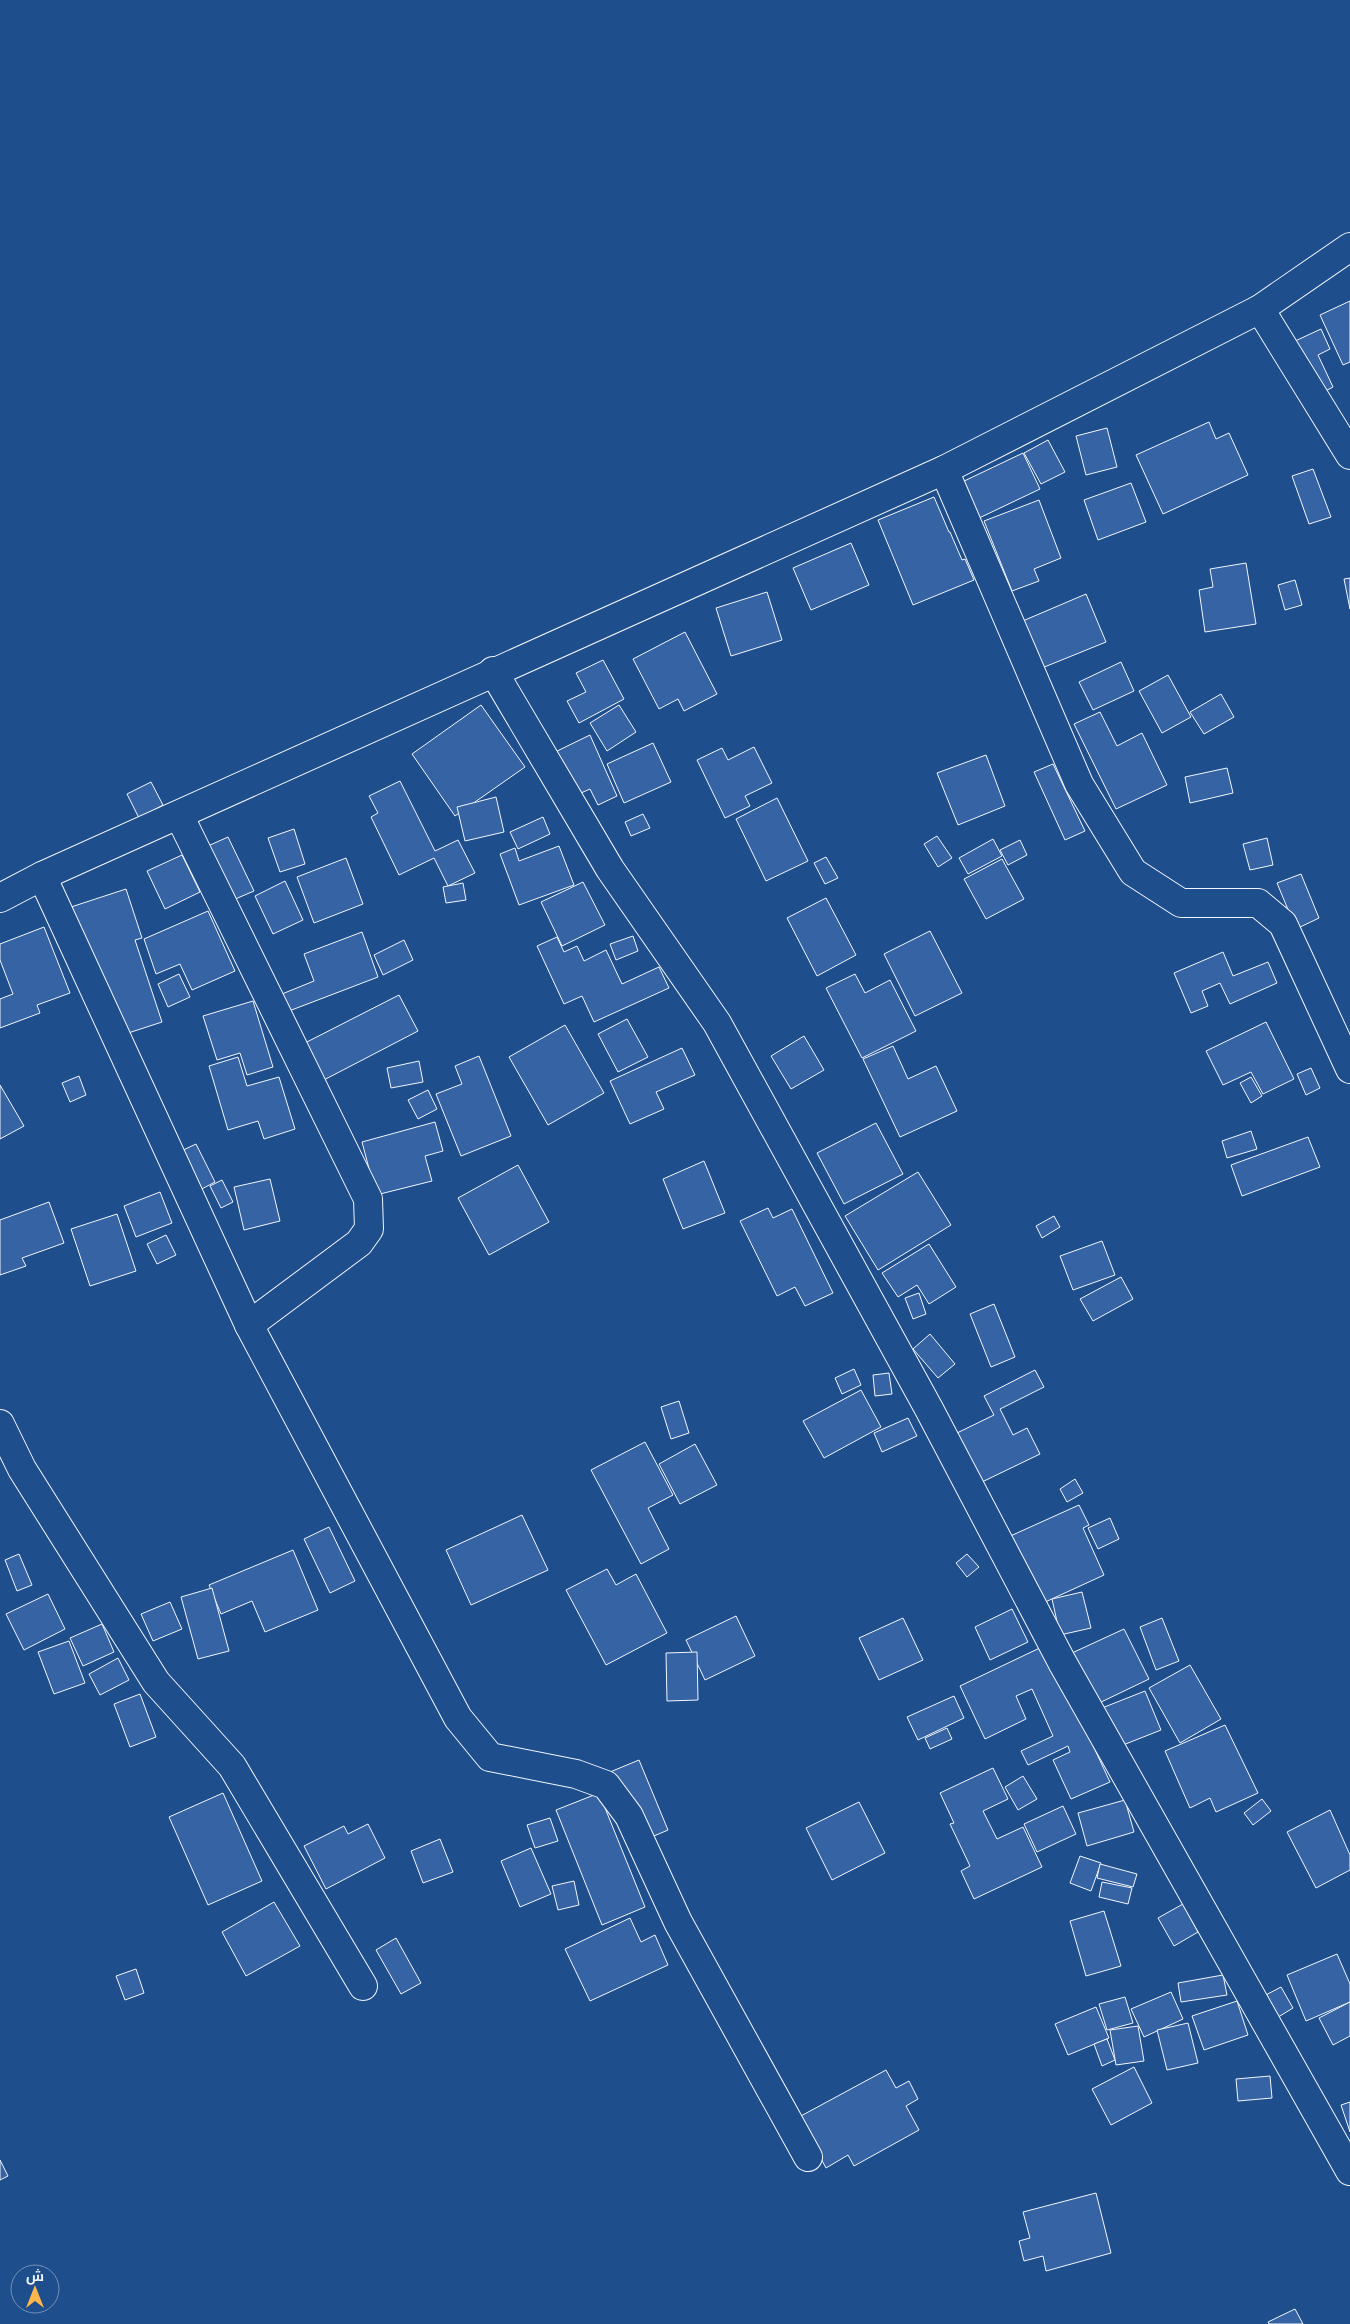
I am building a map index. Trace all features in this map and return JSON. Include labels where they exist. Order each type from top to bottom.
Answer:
[{"type":"street","points":[[0,898],[42,876],[944,470],[1260,309],[1350,247]]},
{"type":"street","points":[[1260,309],[1350,455]]},
{"type":"street","points":[[944,470],[1079,784],[1133,872],[1181,903],[1258,903],[1283,924],[1350,1069]]},
{"type":"street","points":[[493,672],[610,869],[717,1024],[929,1409],[1062,1662],[1350,2171]]},
{"type":"street","points":[[179,815],[368,1200],[369,1229],[359,1242],[249,1325]]},
{"type":"street","points":[[42,876],[249,1325],[458,1718],[490,1757],[576,1774],[606,1785],[629,1816],[678,1922],[808,2157]]},
{"type":"street","points":[[0,1424],[22,1469],[156,1682],[232,1766],[363,1986]]},
{"type":"building","points":[[1350,301],[1350,362],[1343,365],[1320,315]]},
{"type":"building","points":[[1321,329],[1330,349],[1318,355],[1333,387],[1318,395],[1293,342]]},
{"type":"building","points":[[1209,422],[1216,439],[1229,433],[1248,475],[1163,514],[1136,455]]},
{"type":"building","points":[[1107,428],[1117,467],[1086,475],[1076,436]]},
{"type":"building","points":[[1048,440],[1065,472],[1041,484],[1024,453]]},
{"type":"building","points":[[1023,453],[1040,489],[977,519],[960,483]]},
{"type":"building","points":[[1313,469],[1331,517],[1309,524],[1292,476]]},
{"type":"building","points":[[1131,483],[1146,522],[1098,540],[1084,500]]},
{"type":"building","points":[[934,497],[962,560],[965,559],[974,580],[913,605],[878,520]]},
{"type":"building","points":[[1039,500],[1061,558],[1034,569],[1039,581],[1012,591],[984,521]]},
{"type":"building","points":[[851,543],[869,585],[811,610],[793,568]]},
{"type":"building","points":[[1246,563],[1256,624],[1205,632],[1199,590],[1213,587],[1210,569]]},
{"type":"building","points":[[1350,578],[1350,609],[1344,579]]},
{"type":"building","points":[[1295,580],[1302,605],[1285,610],[1278,585]]},
{"type":"building","points":[[767,592],[782,640],[731,656],[716,608]]},
{"type":"building","points":[[1086,594],[1106,642],[1037,670],[1018,623]]},
{"type":"building","points":[[685,632],[717,694],[684,711],[678,699],[659,709],[633,659]]},
{"type":"building","points":[[603,660],[624,699],[579,723],[567,701],[586,692],[576,673]]},
{"type":"building","points":[[1121,662],[1134,691],[1093,710],[1079,682]]},
{"type":"building","points":[[1168,675],[1191,717],[1162,733],[1139,691]]},
{"type":"building","points":[[1221,694],[1234,717],[1204,734],[1190,712]]},
{"type":"building","points":[[481,705],[525,767],[455,816],[412,754]]},
{"type":"building","points":[[619,705],[636,732],[607,751],[590,723]]},
{"type":"building","points":[[1100,712],[1117,746],[1142,733],[1167,785],[1116,809],[1074,724]]},
{"type":"building","points":[[590,735],[617,796],[598,805],[590,789],[572,797],[551,754]]},
{"type":"building","points":[[653,743],[671,782],[624,803],[607,764]]},
{"type":"building","points":[[754,747],[772,783],[745,796],[750,806],[725,818],[697,760],[722,748],[728,760]]},
{"type":"building","points":[[986,755],[1005,806],[958,825],[937,773]]},
{"type":"building","points":[[1053,764],[1085,831],[1065,840],[1034,772]]},
{"type":"building","points":[[1227,768],[1233,793],[1190,803],[1185,777]]},
{"type":"building","points":[[400,781],[435,851],[458,840],[475,873],[448,886],[434,858],[399,875],[371,817],[378,813],[369,796]]},
{"type":"building","points":[[151,782],[163,805],[139,818],[127,794]]},
{"type":"building","points":[[496,797],[504,832],[465,841],[457,807]]},
{"type":"building","points":[[777,798],[808,861],[766,881],[736,819]]},
{"type":"building","points":[[643,814],[650,828],[631,836],[625,822]]},
{"type":"building","points":[[543,817],[550,834],[518,849],[510,832]]},
{"type":"building","points":[[294,829],[305,864],[280,872],[268,838]]},
{"type":"building","points":[[937,836],[952,858],[938,867],[924,844]]},
{"type":"building","points":[[228,837],[254,891],[233,900],[208,846]]},
{"type":"building","points":[[1267,838],[1273,865],[1250,870],[1243,844]]},
{"type":"building","points":[[993,839],[1002,856],[968,874],[959,858]]},
{"type":"building","points":[[1020,840],[1027,855],[1008,865],[1000,850]]},
{"type":"building","points":[[559,846],[574,885],[519,905],[500,854],[515,848],[519,861]]},
{"type":"building","points":[[182,855],[200,892],[165,909],[147,871]]},
{"type":"building","points":[[826,857],[838,878],[825,884],[814,863]]},
{"type":"building","points":[[346,858],[363,904],[314,923],[297,877]]},
{"type":"building","points":[[1002,859],[1024,899],[986,919],[964,879]]},
{"type":"building","points":[[1301,874],[1319,918],[1296,929],[1277,883]]},
{"type":"building","points":[[285,881],[303,920],[273,934],[255,896]]},
{"type":"building","points":[[583,882],[605,925],[562,946],[541,902]]},
{"type":"building","points":[[463,883],[466,900],[446,903],[443,887]]},
{"type":"building","points":[[126,889],[142,938],[135,940],[162,1022],[119,1036],[68,908]]},
{"type":"building","points":[[826,898],[856,955],[817,976],[787,918]]},
{"type":"building","points":[[208,911],[235,971],[192,990],[180,964],[156,974],[144,939]]},
{"type":"building","points":[[44,927],[70,993],[37,1005],[40,1013],[0,1028],[0,999],[13,994],[0,960],[0,944]]},
{"type":"building","points":[[930,931],[962,993],[915,1016],[884,954]]},
{"type":"building","points":[[362,932],[378,977],[289,1011],[282,994],[314,981],[304,954]]},
{"type":"building","points":[[633,936],[638,951],[616,960],[610,944]]},
{"type":"building","points":[[557,937],[564,952],[577,946],[584,961],[606,950],[622,984],[659,967],[669,988],[594,1022],[582,996],[564,1004],[537,946]]},
{"type":"building","points":[[404,940],[413,960],[383,975],[374,955]]},
{"type":"building","points":[[1223,952],[1233,976],[1268,962],[1277,983],[1230,1004],[1220,983],[1202,991],[1208,1006],[1191,1013],[1174,973]]},
{"type":"building","points":[[179,974],[190,997],[168,1007],[158,984]]},
{"type":"building","points":[[855,974],[865,993],[890,980],[916,1031],[862,1058],[826,988]]},
{"type":"building","points":[[399,995],[418,1031],[320,1082],[301,1045]]},
{"type":"building","points":[[253,1001],[273,1067],[247,1075],[240,1053],[217,1060],[203,1016]]},
{"type":"building","points":[[627,1019],[648,1057],[618,1072],[598,1034]]},
{"type":"building","points":[[1266,1022],[1294,1079],[1263,1094],[1251,1072],[1223,1085],[1206,1051]]},
{"type":"building","points":[[565,1025],[604,1093],[548,1125],[509,1057]]},
{"type":"building","points":[[804,1036],[824,1070],[791,1089],[771,1056]]},
{"type":"building","points":[[893,1046],[908,1079],[936,1066],[957,1111],[900,1137],[863,1059]]},
{"type":"building","points":[[682,1048],[695,1075],[656,1092],[664,1109],[630,1124],[610,1081]]},
{"type":"building","points":[[479,1056],[511,1136],[461,1156],[436,1094],[462,1084],[455,1066]]},
{"type":"building","points":[[238,1057],[247,1086],[279,1077],[295,1129],[264,1139],[258,1121],[228,1130],[209,1066]]},
{"type":"building","points":[[419,1061],[423,1082],[391,1088],[387,1068]]},
{"type":"building","points":[[1311,1068],[1320,1088],[1306,1095],[1297,1074]]},
{"type":"building","points":[[79,1076],[86,1095],[70,1102],[62,1083]]},
{"type":"building","points":[[1251,1077],[1262,1096],[1251,1103],[1240,1083]]},
{"type":"building","points":[[0,1085],[24,1126],[0,1139]]},
{"type":"building","points":[[428,1090],[437,1109],[418,1119],[408,1100]]},
{"type":"building","points":[[435,1122],[443,1151],[425,1156],[432,1181],[376,1195],[362,1142]]},
{"type":"building","points":[[876,1123],[903,1174],[844,1204],[817,1153]]},
{"type":"building","points":[[1251,1131],[1257,1149],[1227,1158],[1222,1141]]},
{"type":"building","points":[[1308,1137],[1320,1167],[1242,1196],[1231,1165]]},
{"type":"building","points":[[196,1144],[215,1182],[196,1192],[177,1153]]},
{"type":"building","points":[[704,1161],[725,1213],[683,1229],[663,1179]]},
{"type":"building","points":[[518,1165],[549,1222],[489,1255],[458,1198]]},
{"type":"building","points":[[918,1172],[951,1225],[878,1270],[845,1216]]},
{"type":"building","points":[[270,1179],[280,1221],[244,1230],[234,1187]]},
{"type":"building","points":[[222,1180],[233,1202],[221,1208],[210,1186]]},
{"type":"building","points":[[160,1192],[172,1223],[136,1237],[124,1206]]},
{"type":"building","points":[[49,1202],[64,1243],[22,1258],[26,1266],[0,1275],[0,1220]]},
{"type":"building","points":[[768,1208],[773,1218],[792,1209],[833,1293],[805,1306],[795,1287],[777,1296],[740,1221]]},
{"type":"building","points":[[117,1214],[136,1271],[90,1286],[71,1229]]},
{"type":"building","points":[[1054,1216],[1060,1227],[1042,1238],[1036,1226]]},
{"type":"building","points":[[166,1235],[176,1255],[157,1264],[147,1244]]},
{"type":"building","points":[[1102,1241],[1115,1275],[1073,1290],[1060,1256]]},
{"type":"building","points":[[929,1244],[956,1287],[929,1304],[917,1285],[898,1297],[882,1273]]},
{"type":"building","points":[[1121,1277],[1133,1299],[1093,1321],[1080,1299]]},
{"type":"building","points":[[919,1293],[926,1314],[913,1319],[905,1298]]},
{"type":"building","points":[[994,1304],[1015,1357],[991,1367],[970,1314]]},
{"type":"building","points":[[930,1334],[955,1364],[938,1378],[913,1349]]},
{"type":"building","points":[[854,1369],[861,1385],[842,1394],[835,1378]]},
{"type":"building","points":[[1035,1370],[1044,1387],[1000,1409],[1013,1435],[1027,1428],[1040,1454],[982,1482],[957,1433],[994,1415],[984,1396]]},
{"type":"building","points":[[889,1373],[892,1394],[875,1396],[873,1375]]},
{"type":"building","points":[[861,1390],[881,1427],[824,1458],[803,1421]]},
{"type":"building","points":[[679,1401],[689,1433],[671,1439],[661,1407]]},
{"type":"building","points":[[908,1418],[917,1436],[882,1452],[874,1433]]},
{"type":"building","points":[[645,1442],[673,1495],[648,1508],[669,1549],[641,1564],[591,1470]]},
{"type":"building","points":[[695,1444],[717,1485],[680,1504],[659,1464]]},
{"type":"building","points":[[1075,1479],[1083,1493],[1067,1502],[1060,1489]]},
{"type":"building","points":[[1079,1505],[1089,1525],[1083,1528],[1104,1575],[1043,1603],[1006,1538]]},
{"type":"building","points":[[522,1515],[548,1570],[471,1605],[446,1550]]},
{"type":"building","points":[[1110,1518],[1119,1539],[1098,1549],[1088,1528]]},
{"type":"building","points":[[329,1527],[355,1581],[330,1593],[304,1539]]},
{"type":"building","points":[[293,1550],[318,1610],[265,1632],[252,1601],[221,1614],[209,1585]]},
{"type":"building","points":[[19,1554],[32,1585],[17,1591],[5,1560]]},
{"type":"building","points":[[967,1554],[979,1567],[967,1577],[956,1563]]},
{"type":"building","points":[[607,1569],[616,1585],[636,1574],[667,1633],[606,1665],[566,1590]]},
{"type":"building","points":[[212,1588],[229,1651],[198,1659],[181,1597]]},
{"type":"building","points":[[1082,1592],[1091,1628],[1060,1635],[1052,1599]]},
{"type":"building","points":[[48,1594],[65,1629],[24,1650],[6,1614]]},
{"type":"building","points":[[170,1602],[182,1629],[153,1641],[141,1614]]},
{"type":"building","points":[[1012,1609],[1028,1642],[990,1660],[975,1627]]},
{"type":"building","points":[[736,1616],[755,1656],[705,1680],[686,1640]]},
{"type":"building","points":[[903,1618],[923,1660],[879,1680],[859,1638]]},
{"type":"building","points":[[1162,1618],[1179,1661],[1156,1670],[1140,1627]]},
{"type":"building","points":[[102,1624],[114,1652],[83,1666],[70,1638]]},
{"type":"building","points":[[1124,1629],[1149,1679],[1097,1704],[1072,1653]]},
{"type":"building","points":[[69,1641],[85,1683],[54,1694],[38,1652]]},
{"type":"building","points":[[1046,1645],[1110,1782],[1071,1799],[1053,1760],[1070,1752],[1068,1746],[1028,1765],[1021,1751],[1053,1736],[1032,1689],[1016,1696],[1026,1719],[985,1739],[960,1686]]},
{"type":"building","points":[[697,1652],[698,1700],[667,1701],[666,1653]]},
{"type":"building","points":[[118,1658],[129,1680],[100,1695],[89,1674]]},
{"type":"building","points":[[1190,1665],[1221,1719],[1180,1743],[1149,1688]]},
{"type":"building","points":[[1145,1691],[1161,1730],[1118,1747],[1102,1708]]},
{"type":"building","points":[[140,1694],[156,1737],[130,1747],[114,1704]]},
{"type":"building","points":[[954,1696],[964,1718],[918,1740],[907,1717]]},
{"type":"building","points":[[1225,1725],[1258,1793],[1216,1812],[1210,1798],[1190,1808],[1165,1751]]},
{"type":"building","points":[[947,1728],[952,1739],[930,1749],[925,1738]]},
{"type":"building","points":[[639,1760],[668,1830],[640,1842],[610,1772]]},
{"type":"building","points":[[993,1768],[1008,1799],[983,1811],[997,1839],[1023,1827],[1042,1867],[974,1899],[961,1871],[970,1866],[950,1824],[954,1823],[940,1793]]},
{"type":"building","points":[[1023,1776],[1037,1799],[1018,1810],[1005,1787]]},
{"type":"building","points":[[223,1793],[262,1881],[208,1905],[169,1817]]},
{"type":"building","points":[[599,1793],[645,1907],[602,1925],[556,1810]]},
{"type":"building","points":[[1262,1799],[1271,1811],[1253,1825],[1244,1813]]},
{"type":"building","points":[[1125,1800],[1134,1832],[1087,1846],[1078,1813]]},
{"type":"building","points":[[859,1802],[885,1853],[832,1880],[806,1828]]},
{"type":"building","points":[[1063,1806],[1076,1834],[1037,1852],[1024,1824]]},
{"type":"building","points":[[1330,1810],[1350,1855],[1350,1870],[1316,1888],[1287,1832]]},
{"type":"building","points":[[550,1818],[558,1841],[535,1848],[527,1825]]},
{"type":"building","points":[[368,1824],[385,1858],[326,1889],[304,1846],[344,1826],[348,1834]]},
{"type":"building","points":[[440,1839],[453,1872],[423,1883],[411,1851]]},
{"type":"building","points":[[531,1848],[551,1894],[520,1907],[501,1861]]},
{"type":"building","points":[[1080,1856],[1101,1863],[1091,1891],[1070,1883]]},
{"type":"building","points":[[1100,1864],[1137,1874],[1133,1887],[1097,1878]]},
{"type":"building","points":[[574,1881],[579,1905],[558,1910],[552,1886]]},
{"type":"building","points":[[1102,1882],[1132,1888],[1128,1904],[1099,1897]]},
{"type":"building","points":[[274,1902],[300,1946],[246,1976],[222,1932]]},
{"type":"building","points":[[1183,1904],[1198,1932],[1174,1946],[1158,1918]]},
{"type":"building","points":[[1104,1911],[1121,1966],[1086,1976],[1070,1921]]},
{"type":"building","points":[[630,1918],[641,1942],[655,1935],[668,1965],[590,2001],[565,1949]]},
{"type":"building","points":[[396,1938],[421,1983],[401,1994],[376,1950]]},
{"type":"building","points":[[1337,1954],[1350,1984],[1350,2002],[1306,2021],[1287,1975]]},
{"type":"building","points":[[136,1969],[144,1993],[125,2000],[116,1976]]},
{"type":"building","points":[[1223,1975],[1227,1995],[1181,2002],[1178,1983]]},
{"type":"building","points":[[1281,1987],[1293,2008],[1275,2019],[1262,1997]]},
{"type":"building","points":[[1171,1992],[1183,2019],[1144,2037],[1131,2009]]},
{"type":"building","points":[[1125,1997],[1133,2023],[1107,2030],[1099,2004]]},
{"type":"building","points":[[1237,2001],[1248,2035],[1204,2050],[1192,2016]]},
{"type":"building","points":[[1350,2002],[1350,2036],[1333,2045],[1319,2018]]},
{"type":"building","points":[[1096,2007],[1109,2038],[1068,2055],[1055,2024]]},
{"type":"building","points":[[1188,2023],[1198,2063],[1167,2070],[1157,2030]]},
{"type":"building","points":[[1138,2026],[1144,2061],[1116,2065],[1110,2030]]},
{"type":"building","points":[[1107,2039],[1115,2060],[1102,2066],[1094,2044]]},
{"type":"building","points":[[1134,2067],[1152,2103],[1111,2125],[1092,2089]]},
{"type":"building","points":[[886,2070],[896,2088],[909,2081],[918,2099],[906,2106],[919,2130],[854,2166],[848,2155],[826,2168],[799,2117]]},
{"type":"building","points":[[1270,2076],[1272,2098],[1238,2101],[1236,2079]]},
{"type":"building","points":[[1350,2102],[1350,2132],[1341,2105]]},
{"type":"building","points":[[0,2160],[8,2176],[0,2180]]},
{"type":"building","points":[[1096,2193],[1111,2253],[1046,2271],[1043,2256],[1024,2261],[1019,2241],[1030,2238],[1023,2212]]},
{"type":"building","points":[[1295,2309],[1303,2324],[1269,2324],[1268,2322]]}]
